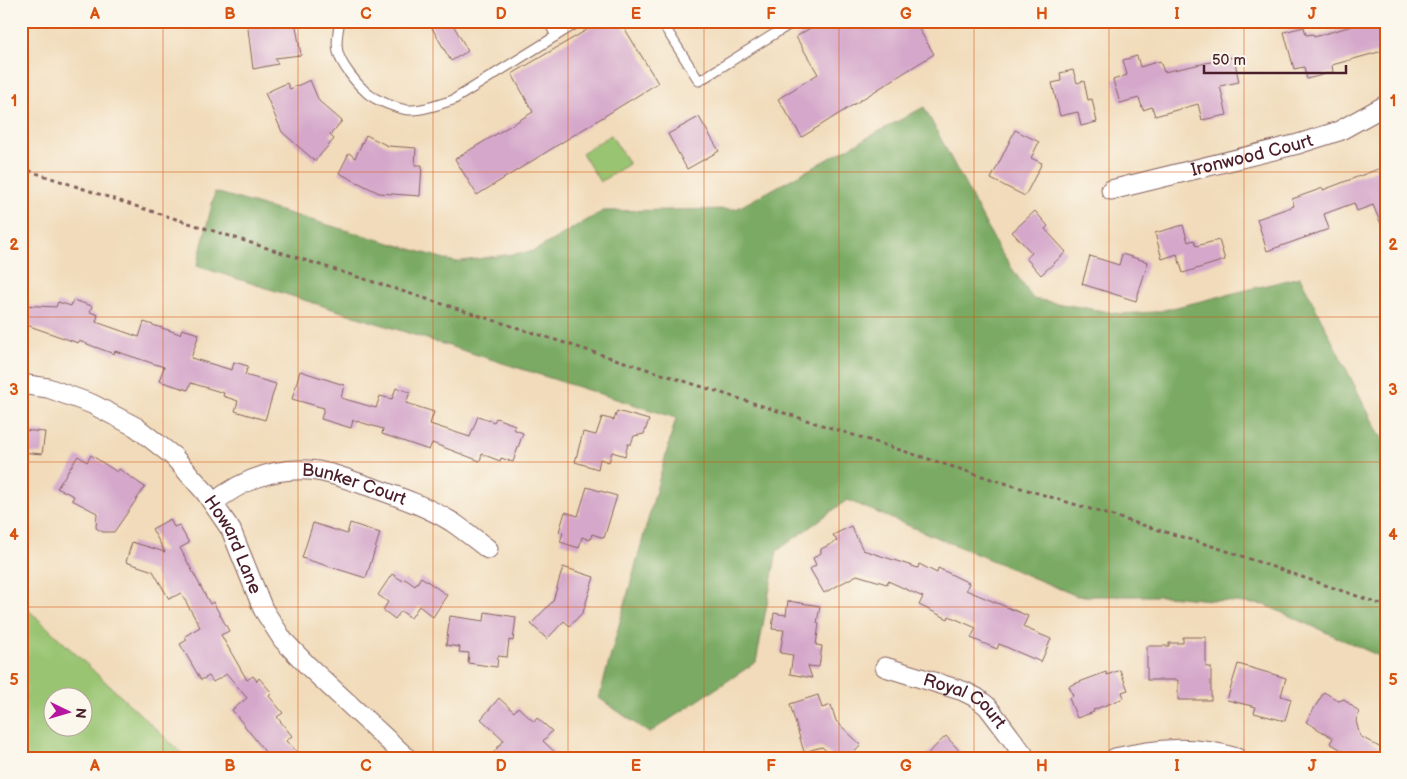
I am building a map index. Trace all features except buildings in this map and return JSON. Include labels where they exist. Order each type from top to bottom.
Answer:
[{"type":"street","name":"Ironwood Court","points":[[1111,190],[1298,144],[1339,131],[1386,105]]},
{"type":"street","name":"Howard Lane","points":[[21,384],[48,388],[92,404],[136,427],[173,456],[205,492],[231,530],[263,609],[283,640],[308,666],[407,758]]},
{"type":"street","name":"Bunker Court","points":[[212,503],[231,489],[256,477],[282,471],[309,470],[336,476],[412,501],[452,522],[488,549]]},
{"type":"street","name":"Royal Court","points":[[885,667],[963,691],[977,698],[992,712],[1026,758]]},
{"type":"street","points":[[1114,758],[1173,748],[1215,752],[1237,758]]},
{"type":"lane","points":[[340,21],[338,52],[349,73],[368,94],[392,106],[410,111],[453,100],[580,21]]},
{"type":"lane","points":[[548,21],[556,36]]},
{"type":"lane","points":[[665,23],[699,81],[794,21]]},
{"type":"path","points":[[21,168],[988,478],[1214,547],[1386,606]]},
{"type":"green space","points":[[924,107],[1000,251],[1033,299],[1121,314],[1156,312],[1300,277],[1378,432],[1386,443],[1386,659],[1265,605],[1168,596],[1077,596],[847,500],[777,551],[756,662],[649,733],[599,698],[676,418],[197,266],[215,192],[455,262],[534,251],[603,211],[736,209]]},
{"type":"green space","points":[[611,135],[629,164],[600,182],[582,153]]},
{"type":"green space","points":[[21,603],[187,758],[21,758]]}]
